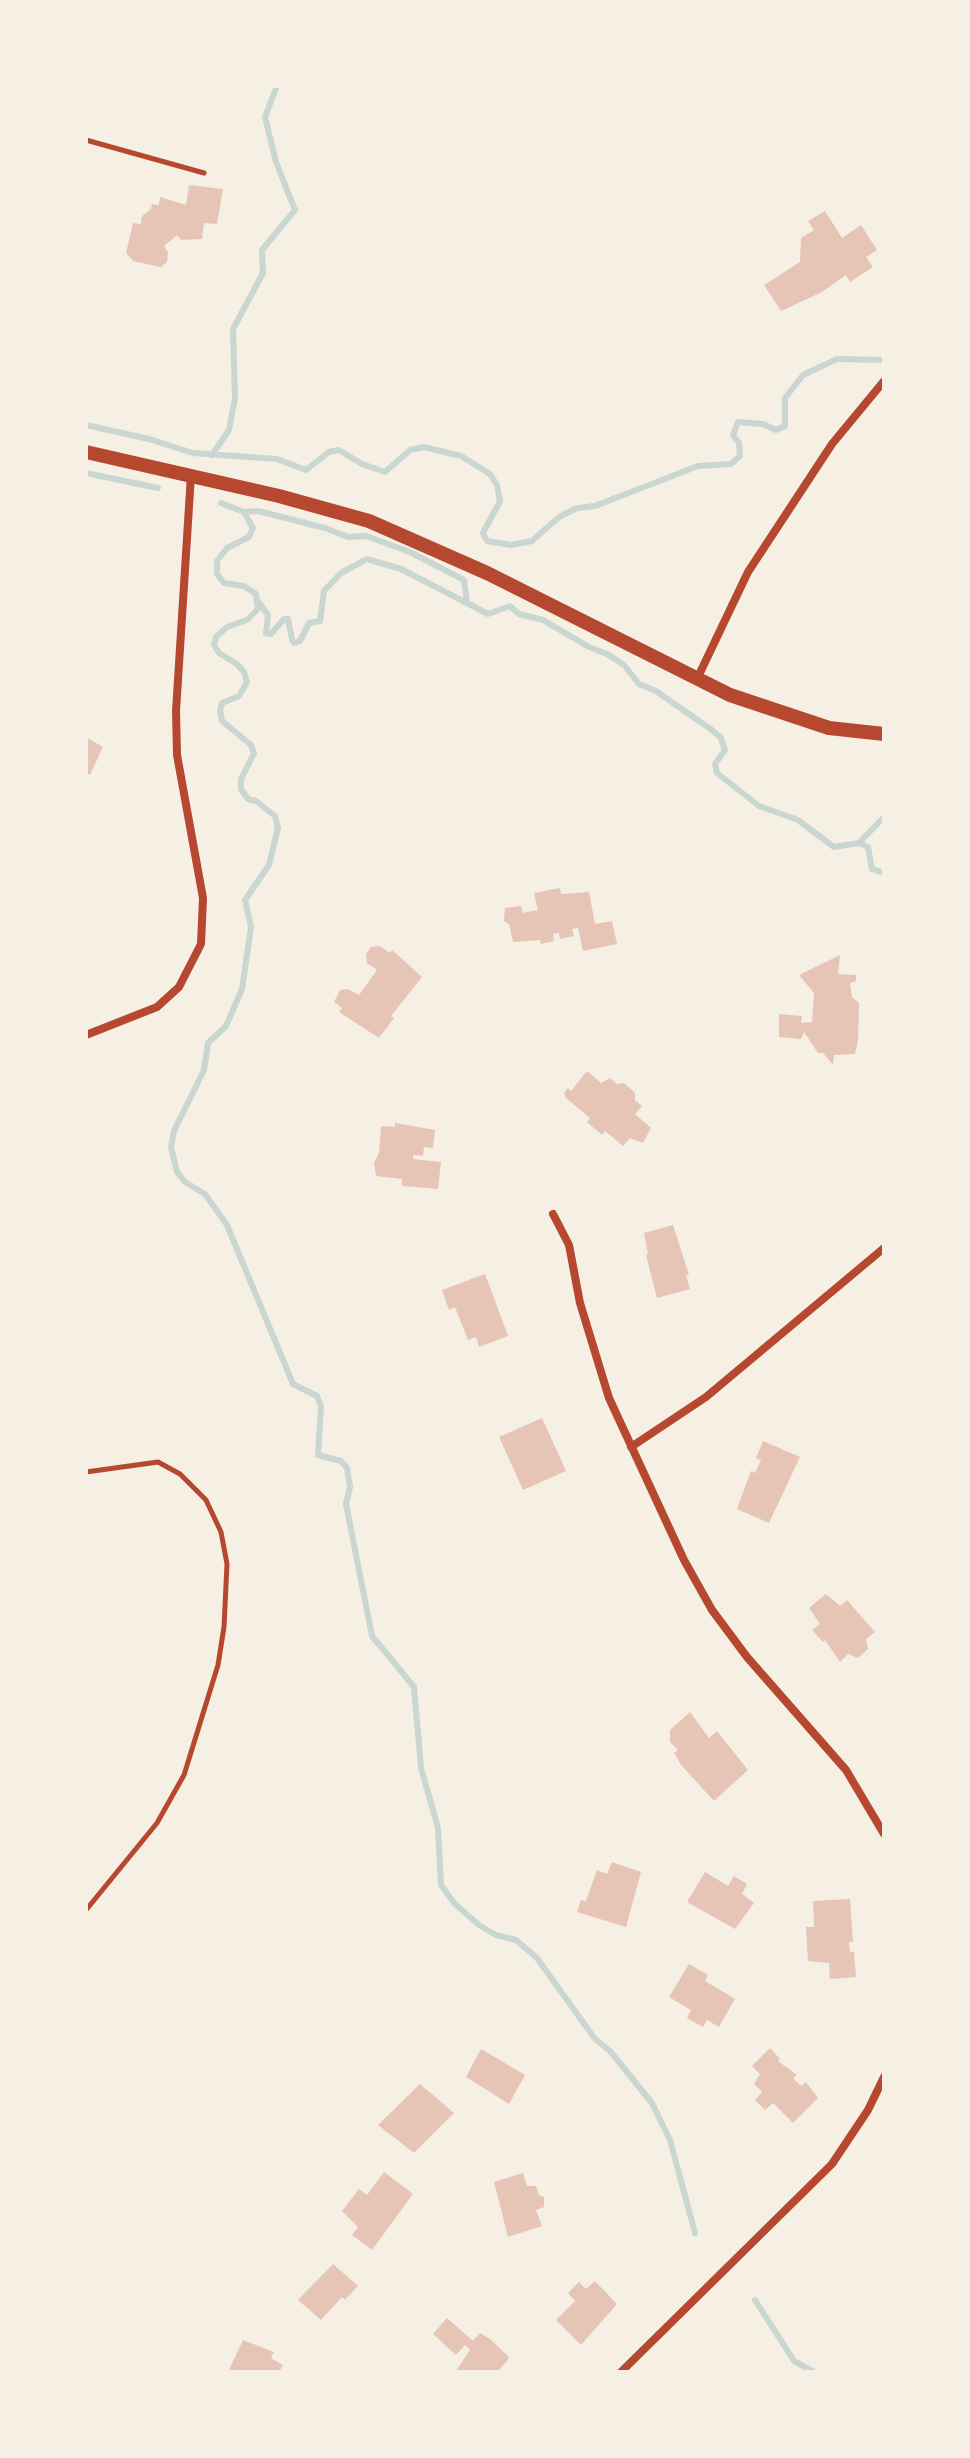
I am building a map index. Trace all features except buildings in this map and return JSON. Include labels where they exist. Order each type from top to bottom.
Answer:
[{"type":"main road","points":[[86,452],[326,507],[419,540],[697,680],[781,714],[829,728],[884,734]]},
{"type":"street","points":[[697,680],[748,572],[832,444],[884,381]]},
{"type":"street","points":[[86,1035],[157,1007],[179,987],[192,969],[201,944],[203,898],[176,741],[180,621],[191,475]]},
{"type":"street","points":[[553,1214],[569,1245],[591,1346],[664,1521],[712,1610],[747,1657],[846,1770],[884,1834]]},
{"type":"street","points":[[631,1447],[706,1397],[884,1248]]},
{"type":"street","points":[[621,2372],[832,2164],[868,2110],[884,2077]]},
{"type":"lane","points":[[86,140],[204,173]]},
{"type":"lane","points":[[86,1472],[158,1462],[180,1474],[206,1500],[221,1532],[227,1564],[224,1627],[218,1665],[184,1775],[157,1823],[86,1910]]},
{"type":"waterway","points":[[212,455],[229,430],[235,398],[233,329],[263,273],[262,250],[295,210],[276,162],[265,117],[277,86]]},
{"type":"waterway","points":[[86,425],[149,439],[193,453],[277,459],[306,470],[329,452],[339,450],[362,464],[385,472],[410,450],[424,447],[461,456],[490,474],[497,485],[500,501],[483,533],[487,541],[511,545],[532,541],[559,517],[577,508],[595,506],[698,466],[731,464],[740,456],[739,443],[733,435],[738,422],[763,424],[776,430],[785,426],[785,398],[803,375],[837,359],[884,360]]},
{"type":"waterway","points":[[86,473],[158,488]]},
{"type":"waterway","points":[[221,503],[244,512],[258,511],[348,537],[366,536],[410,552],[464,580],[467,602]]},
{"type":"waterway","points":[[244,512],[253,528],[249,537],[227,548],[217,561],[217,574],[224,583],[244,586],[256,594],[258,609],[247,620],[227,627],[216,637],[214,645],[219,653],[237,664],[247,682],[239,696],[222,703],[220,711],[222,721],[251,745],[254,753],[241,779],[241,789],[248,799],[256,801],[275,816],[278,828],[269,865],[245,900],[251,927],[242,989],[226,1026],[208,1043],[204,1070],[174,1131],[171,1147],[177,1172],[185,1182],[205,1194],[227,1225],[293,1384],[317,1396],[321,1406],[318,1455],[341,1461],[347,1468],[350,1487],[346,1504],[372,1636],[414,1687],[421,1768],[438,1828],[441,1885],[455,1904],[479,1925],[496,1935],[516,1940],[537,1958],[595,2039],[610,2051],[652,2103],[670,2140],[695,2233]]},
{"type":"waterway","points":[[258,601],[268,615],[266,633],[271,634],[284,619],[288,619],[294,643],[300,641],[309,623],[320,621],[324,591],[341,573],[367,559],[401,569],[488,614],[510,606],[519,614],[543,620],[607,654],[624,665],[639,684],[656,691],[712,730],[721,738],[725,750],[715,764],[717,773],[759,806],[798,820],[834,847],[859,843],[884,817]]},
{"type":"waterway","points":[[859,843],[868,847],[872,869],[884,873]]},
{"type":"waterway","points":[[755,2300],[794,2361],[814,2372]]}]
